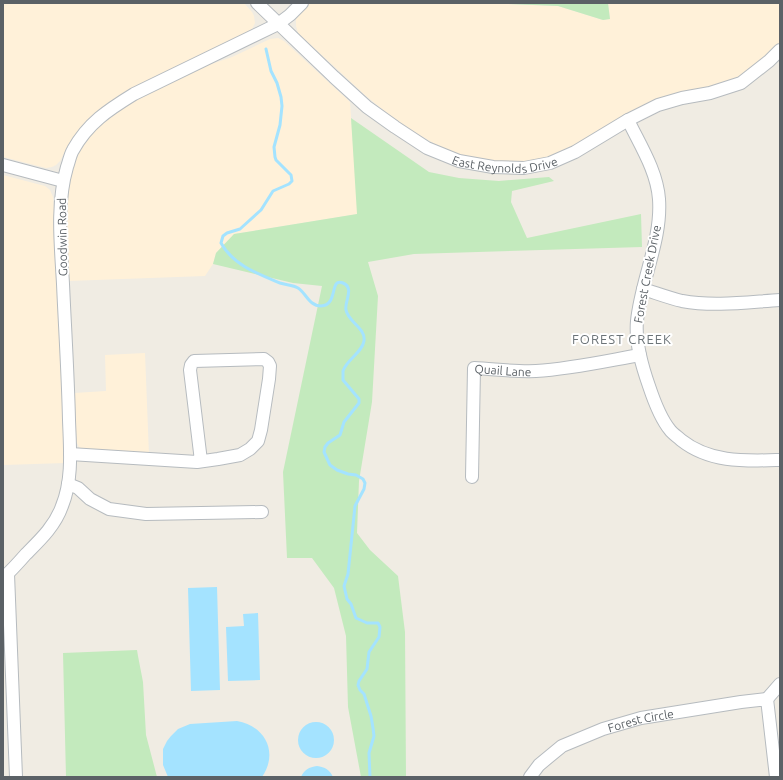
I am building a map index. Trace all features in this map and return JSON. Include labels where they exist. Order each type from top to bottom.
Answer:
[{"type":"street","name":"East Reynolds Drive","points":[[257,3],[367,107],[426,148],[459,161],[493,167],[524,168],[550,162],[575,152],[628,120],[658,105],[682,98],[710,93],[741,83],[780,50]]},
{"type":"street","name":"Goodwin Road","points":[[5,576],[45,534],[58,516],[66,495],[70,472],[60,199],[63,181],[72,152],[83,133],[98,118],[115,105],[134,94],[278,24],[302,3]]},
{"type":"street","name":"Forest Creek Drive","points":[[628,120],[654,176],[659,199],[656,237],[643,289],[637,321],[640,355],[655,403],[670,430],[698,451],[716,457],[735,460],[780,460]]},
{"type":"street","points":[[3,165],[63,181]]},
{"type":"street","points":[[643,289],[682,301],[717,304],[780,300]]},
{"type":"street","name":"Quail Lane","points":[[472,477],[474,368],[494,368],[515,371],[556,369],[640,355]]},
{"type":"street","points":[[70,454],[201,461],[218,460],[240,455],[250,449],[258,441],[261,430],[270,366],[264,359],[194,361],[191,365],[190,370],[201,461]]},
{"type":"street","points":[[68,484],[78,488],[90,499],[109,509],[146,514],[262,512]]},
{"type":"street","points":[[5,576],[16,777]]},
{"type":"street","points":[[776,777],[767,699],[780,684]]},
{"type":"street","name":"Forest Circle","points":[[530,777],[539,765],[562,746],[603,729],[641,718],[767,699]]},
{"type":"shaded area","points":[[3,3],[244,3],[252,12],[255,23],[249,32],[152,78],[108,103],[96,112],[80,129],[69,144],[60,161],[52,167],[46,168],[3,157]]},
{"type":"shaded area","points":[[309,3],[485,3],[558,6],[603,20],[610,19],[608,3],[780,3],[780,43],[765,58],[743,75],[562,152],[533,161],[495,162],[466,156],[435,144],[406,127],[366,96],[298,33],[296,19]]},
{"type":"shaded area","points":[[278,38],[284,41],[350,102],[358,214],[234,234],[216,253],[213,264],[205,276],[68,281],[66,211],[67,189],[77,155],[91,132],[121,106],[188,72],[232,57],[270,39]]},
{"type":"shaded area","points":[[3,175],[45,186],[50,190],[53,197],[58,263],[66,463],[3,465]]},
{"type":"shaded area","points":[[145,353],[149,455],[84,450],[79,447],[76,441],[74,393],[106,391],[105,355]]},
{"type":"green space","points":[[485,3],[608,3],[610,19],[603,20],[558,6]]},
{"type":"green space","points":[[351,118],[429,172],[459,178],[499,181],[549,177],[554,181],[512,191],[511,202],[527,238],[641,214],[642,247],[414,254],[368,262],[378,296],[372,402],[359,481],[357,533],[370,550],[398,576],[405,632],[406,777],[361,777],[348,707],[346,636],[334,588],[312,558],[287,558],[283,472],[322,286],[293,283],[213,264],[216,253],[234,234],[357,214]]},
{"type":"green space","points":[[137,650],[143,682],[146,735],[157,777],[66,777],[63,653]]},
{"type":"water","points":[[217,587],[220,690],[191,691],[188,588]]},
{"type":"water","points":[[258,613],[260,680],[228,681],[226,627],[244,626],[243,614]]},
{"type":"water","points":[[237,721],[255,728],[262,734],[266,742],[269,750],[269,758],[267,768],[262,777],[168,777],[163,765],[163,749],[167,741],[178,729],[190,724]]},
{"type":"water","points":[[316,722],[326,725],[331,730],[334,740],[331,750],[326,755],[316,758],[306,755],[301,750],[298,740],[301,730],[306,725]]},
{"type":"water","points":[[317,766],[327,769],[333,777],[301,777],[307,769]]},
{"type":"waterway","points":[[266,49],[271,71],[277,83],[281,97],[282,106],[280,125],[274,147],[275,157],[276,160],[291,175],[292,181],[289,184],[273,191],[261,210],[240,229],[227,233],[223,236],[221,243],[226,251],[239,263],[263,276],[298,288],[313,304],[321,306],[327,304],[332,297],[336,284],[339,282],[343,283],[346,285],[349,292],[346,307],[347,314],[364,336],[363,345],[343,371],[343,380],[359,399],[359,403],[344,422],[340,435],[328,443],[324,452],[330,465],[337,470],[356,475],[363,479],[365,483],[364,489],[355,506],[348,574],[344,586],[347,599],[351,604],[356,618],[367,623],[378,623],[380,627],[379,637],[369,652],[367,669],[358,685],[364,694],[373,728],[374,736],[369,753],[370,777]]},
{"type":"district","name":"FOREST CREEK","points":[[622,339]]}]
